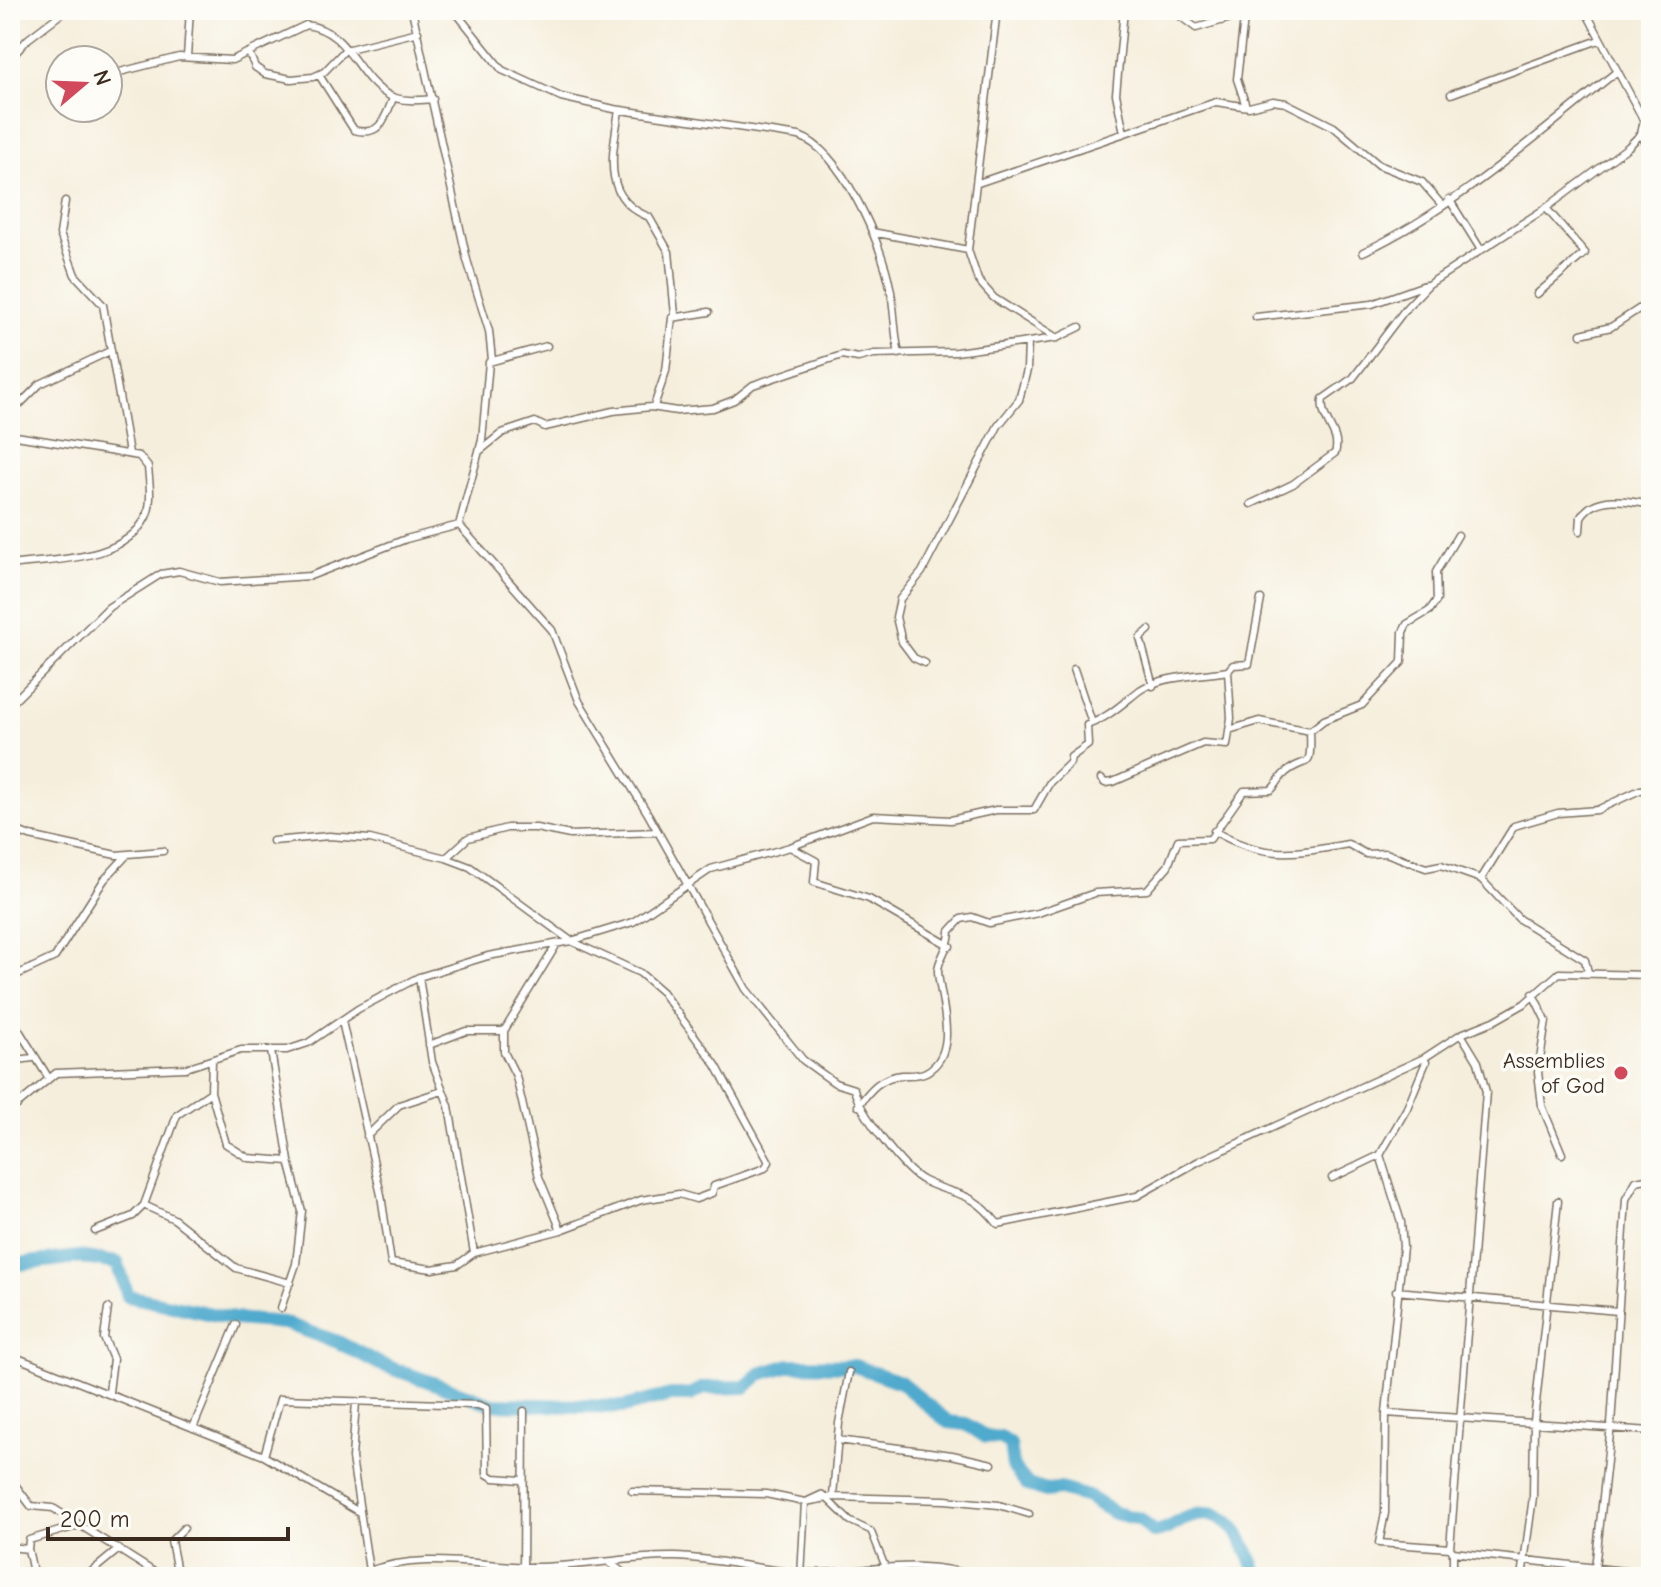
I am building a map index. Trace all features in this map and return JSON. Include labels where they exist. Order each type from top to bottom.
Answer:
[{"type":"street","points":[[10,59],[28,39],[66,10]]},
{"type":"street","points":[[187,57],[190,10]]},
{"type":"street","points":[[412,10],[467,260],[489,331],[492,360]]},
{"type":"street","points":[[454,10],[502,70],[570,100],[806,138],[831,162],[872,232],[890,285],[899,354]]},
{"type":"street","points":[[997,10],[968,250],[978,280],[994,298],[1057,338]]},
{"type":"street","points":[[1124,10],[1116,94],[1124,133]]},
{"type":"street","points":[[1172,10],[1196,28],[1245,12],[1237,79],[1246,106]]},
{"type":"street","points":[[1585,10],[1615,73],[1642,117]]},
{"type":"street","points":[[124,71],[187,57],[232,60],[306,25],[338,38],[376,85],[393,98],[433,99]]},
{"type":"street","points":[[249,53],[255,67],[271,76],[291,79],[319,75],[348,49],[418,32]]},
{"type":"street","points":[[1451,94],[1599,40]]},
{"type":"street","points":[[1363,252],[1398,236],[1615,73]]},
{"type":"street","points":[[319,75],[354,130],[369,133],[377,129],[385,120],[393,98]]},
{"type":"street","points":[[1651,88],[1642,117],[1641,134],[1651,153]]},
{"type":"street","points":[[978,183],[1216,102],[1246,106],[1280,101],[1323,121],[1373,161],[1422,182],[1441,204]]},
{"type":"street","points":[[619,110],[614,178],[620,197],[631,210],[649,217],[669,252],[675,315],[658,404],[651,407]]},
{"type":"street","points":[[1251,504],[1293,484],[1335,453],[1336,440],[1324,418],[1323,399],[1353,378],[1407,307],[1429,284],[1546,208],[1641,134]]},
{"type":"street","points":[[1449,199],[1481,250]]},
{"type":"street","points":[[65,201],[60,226],[66,257],[79,280],[103,305],[129,453]]},
{"type":"street","points":[[1537,294],[1585,253],[1546,208]]},
{"type":"street","points":[[872,232],[968,250]]},
{"type":"street","points":[[1256,317],[1372,304],[1429,284]]},
{"type":"street","points":[[1581,334],[1611,327],[1651,301]]},
{"type":"street","points":[[675,315],[709,312]]},
{"type":"street","points":[[476,457],[493,437],[524,425],[535,422],[545,427],[613,411],[651,407],[677,411],[713,408],[731,402],[753,385],[822,359],[956,352],[1057,338],[1080,327]]},
{"type":"street","points":[[925,663],[914,658],[902,642],[896,617],[900,599],[922,572],[998,426],[1019,400],[1027,370],[1028,342]]},
{"type":"street","points":[[459,525],[482,440],[488,365],[492,360],[547,346]]},
{"type":"street","points":[[10,414],[33,388],[110,351]]},
{"type":"street","points":[[10,435],[129,453],[144,459],[148,467],[149,509],[134,532],[107,548],[84,555],[10,565]]},
{"type":"street","points":[[1580,531],[1581,517],[1594,505],[1611,500],[1651,505]]},
{"type":"street","points":[[10,705],[109,607],[161,574],[179,571],[229,582],[310,576],[406,539],[459,525]]},
{"type":"street","points":[[459,525],[552,630],[579,701],[658,832],[746,989],[803,1060],[835,1083],[854,1089],[858,1106],[873,1121],[899,1164],[926,1182],[967,1195],[998,1224],[1004,1226],[1137,1196],[1199,1161],[1424,1058],[1461,1034],[1494,1021],[1524,1004],[1559,973],[1651,975]]},
{"type":"street","points":[[1310,731],[1324,720],[1362,705],[1402,662],[1403,632],[1407,624],[1429,611],[1437,600],[1436,572],[1458,535]]},
{"type":"street","points":[[1101,779],[1105,783],[1113,782],[1203,743],[1227,745],[1228,671],[1233,665],[1251,662],[1261,599]]},
{"type":"street","points":[[1149,630],[1140,638],[1139,646],[1153,686]]},
{"type":"street","points":[[1074,669],[1092,723]]},
{"type":"street","points":[[10,1111],[48,1077],[72,1070],[116,1073],[186,1068],[241,1050],[271,1051],[308,1043],[419,977],[488,956],[571,941],[633,922],[686,884],[739,859],[790,847],[873,816],[951,820],[996,810],[1034,810],[1050,782],[1070,763],[1071,757],[1088,745],[1086,726],[1153,686],[1200,673],[1228,671]]},
{"type":"street","points":[[1229,730],[1259,721],[1295,725],[1310,731]]},
{"type":"street","points":[[858,1106],[872,1087],[886,1077],[921,1074],[931,1069],[940,1055],[947,1029],[937,968],[950,946],[950,931],[961,919],[972,917],[989,923],[1038,913],[1095,893],[1147,890],[1168,866],[1178,840],[1210,839],[1244,791],[1271,790],[1285,773],[1306,764],[1311,755],[1310,731]]},
{"type":"street","points":[[1481,879],[1514,826],[1558,813],[1597,810],[1640,790],[1651,789]]},
{"type":"street","points":[[10,828],[30,836],[126,856],[163,851]]},
{"type":"street","points":[[446,858],[468,838],[507,828],[536,828],[570,835],[658,832]]},
{"type":"street","points":[[1214,831],[1243,848],[1291,853],[1328,850],[1348,844],[1366,854],[1386,853],[1426,868],[1441,865],[1481,879],[1519,919],[1585,960],[1588,972]]},
{"type":"street","points":[[273,841],[329,836],[370,839],[446,858],[470,867],[571,941],[640,973],[662,992],[716,1065],[769,1162],[765,1168],[714,1186],[712,1193],[696,1199],[679,1194],[641,1200],[561,1230],[474,1253],[457,1265],[432,1269],[391,1263],[342,1021]]},
{"type":"street","points":[[790,847],[816,861],[814,882],[879,904],[950,946]]},
{"type":"street","points":[[10,978],[55,957],[104,880],[126,856]]},
{"type":"street","points":[[557,944],[504,1031],[504,1052],[516,1076],[539,1177],[561,1230]]},
{"type":"street","points":[[419,977],[429,1045],[449,1106],[474,1253]]},
{"type":"street","points":[[1533,994],[1546,1021],[1538,1072],[1541,1097],[1562,1154]]},
{"type":"street","points":[[10,1016],[33,1058],[48,1077]]},
{"type":"street","points":[[429,1045],[466,1031],[504,1031]]},
{"type":"street","points":[[1453,1577],[1458,1417],[1481,1188],[1486,1092],[1478,1062],[1461,1034]]},
{"type":"street","points":[[271,1051],[289,1161],[302,1211],[302,1227],[290,1283],[281,1308]]},
{"type":"street","points":[[10,1061],[33,1058]]},
{"type":"street","points":[[1332,1178],[1380,1155],[1417,1090],[1426,1062],[1424,1058]]},
{"type":"street","points":[[212,1060],[211,1092],[226,1144],[248,1158],[289,1161]]},
{"type":"street","points":[[367,1136],[399,1105],[442,1091]]},
{"type":"street","points":[[95,1231],[133,1216],[144,1205],[177,1115],[211,1092]]},
{"type":"street","points":[[1380,1155],[1385,1183],[1401,1222],[1403,1247],[1396,1291],[1386,1413],[1385,1513],[1379,1543],[1525,1560],[1594,1573],[1651,1574]]},
{"type":"street","points":[[1594,1573],[1611,1425],[1626,1199],[1636,1181],[1651,1178]]},
{"type":"street","points":[[1522,1577],[1533,1497],[1534,1421],[1558,1201]]},
{"type":"street","points":[[144,1205],[174,1219],[236,1268],[290,1283]]},
{"type":"street","points":[[1396,1291],[1618,1311]]},
{"type":"street","points":[[108,1308],[104,1338],[113,1359],[109,1392]]},
{"type":"street","points":[[193,1428],[236,1325]]},
{"type":"street","points":[[10,1355],[264,1456],[359,1512]]},
{"type":"street","points":[[833,1497],[849,1372]]},
{"type":"street","points":[[264,1456],[280,1399],[484,1407],[487,1474],[494,1478],[521,1480]]},
{"type":"street","points":[[356,1402],[352,1458],[368,1550],[368,1575],[424,1563],[610,1563],[671,1557],[710,1558],[801,1575],[885,1566],[965,1573],[975,1577]]},
{"type":"street","points":[[523,1577],[521,1480],[524,1411]]},
{"type":"street","points":[[1386,1413],[1611,1425],[1651,1431]]},
{"type":"street","points":[[838,1440],[952,1455],[992,1464]]},
{"type":"street","points":[[10,1478],[31,1506],[53,1508],[162,1577]]},
{"type":"street","points":[[632,1491],[766,1494],[805,1502],[833,1497],[999,1505],[1029,1514]]},
{"type":"street","points":[[805,1502],[822,1494],[841,1514],[871,1531],[885,1566]]},
{"type":"street","points":[[801,1575],[805,1502]]},
{"type":"street","points":[[34,1577],[29,1540],[80,1525]]},
{"type":"street","points":[[178,1577],[171,1541],[184,1528]]},
{"type":"street","points":[[10,1547],[28,1549]]},
{"type":"street","points":[[85,1577],[119,1549]]},
{"type":"street","points":[[610,1563],[629,1577]]},
{"type":"waterway","points":[[10,1265],[79,1257],[117,1263],[128,1296],[235,1319],[284,1323],[338,1342],[380,1364],[492,1404],[623,1407],[671,1395],[690,1395],[704,1388],[745,1387],[760,1374],[790,1365],[855,1366],[900,1382],[948,1422],[966,1424],[986,1437],[1001,1438],[1010,1444],[1013,1467],[1028,1485],[1088,1497],[1114,1513],[1140,1519],[1153,1532],[1202,1514],[1226,1520],[1241,1539],[1258,1577]]},
{"type":"place","name":"Assemblies of God","points":[[1621,1073]]}]
